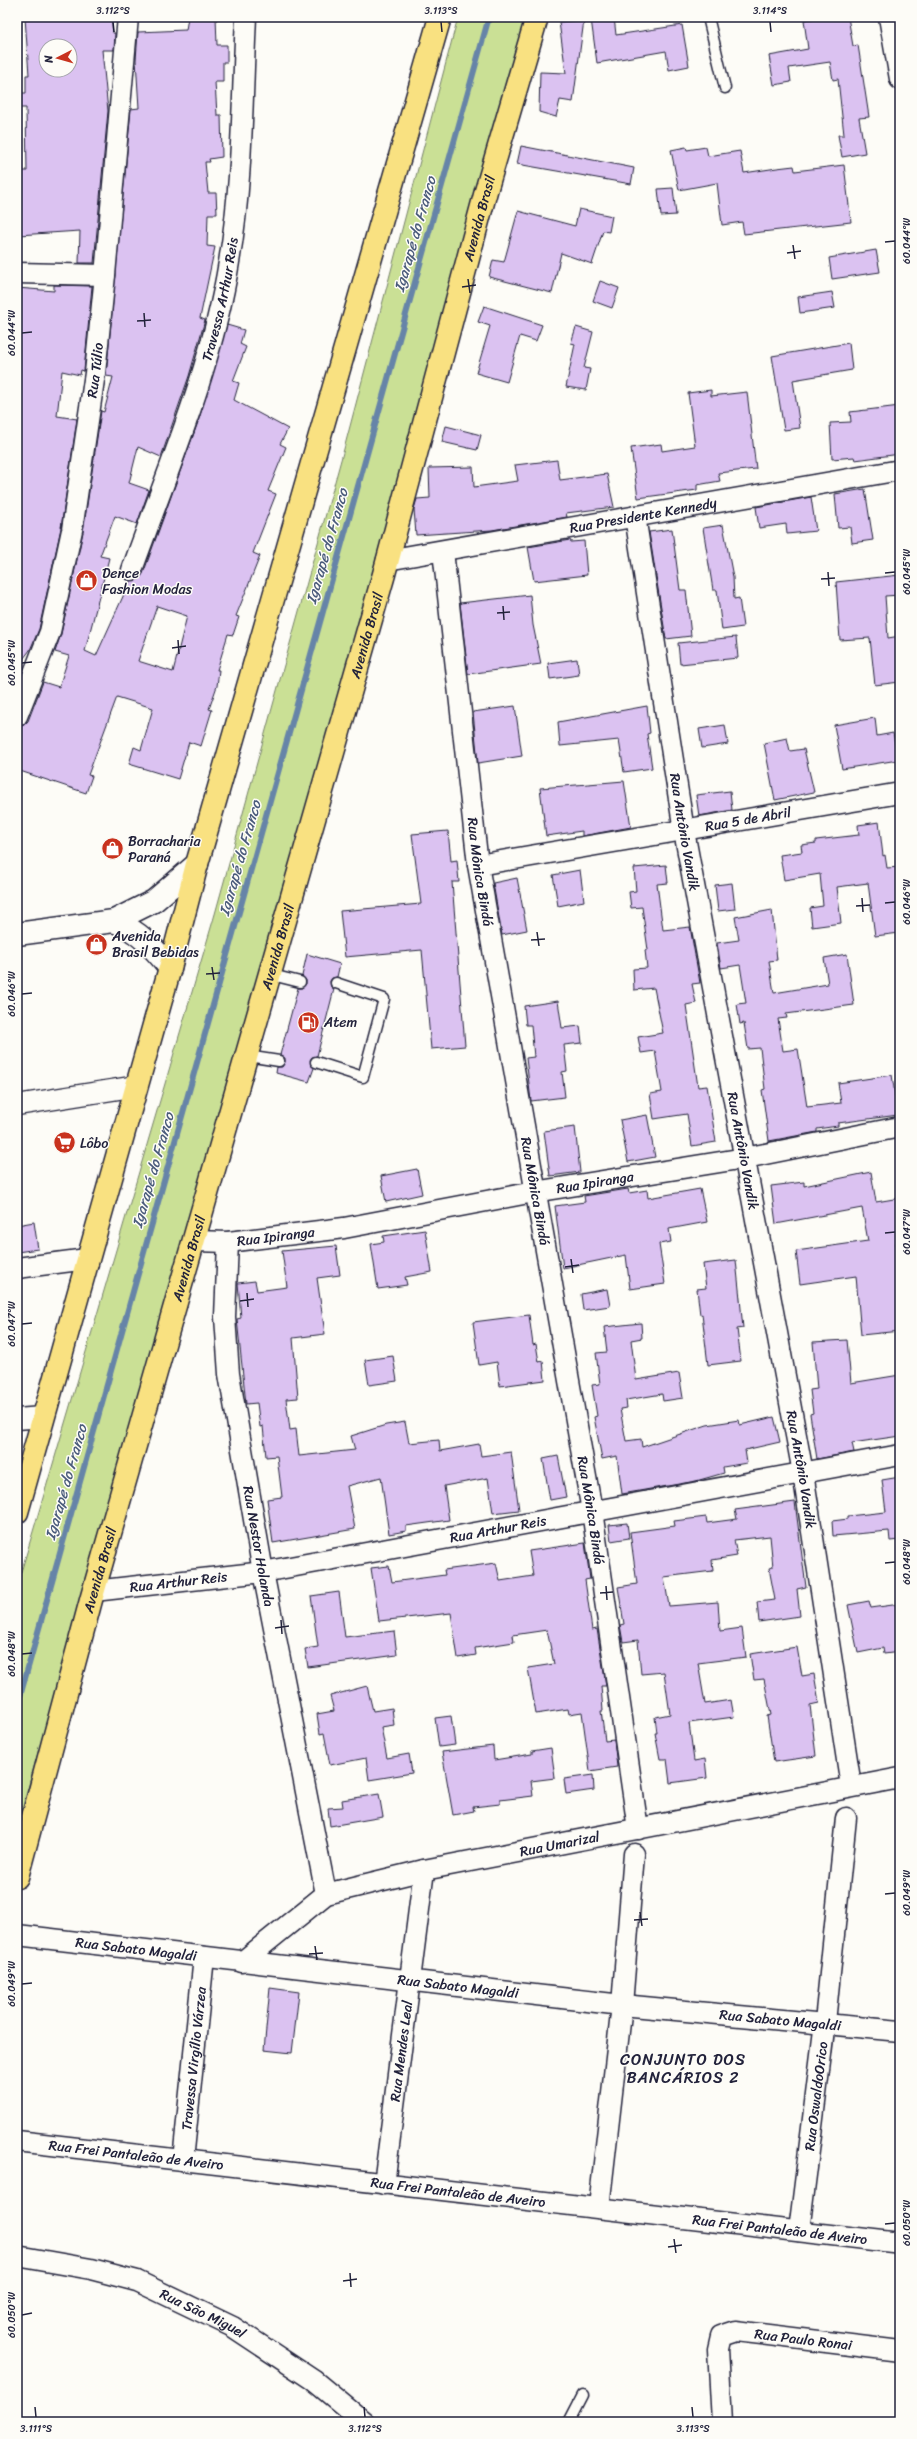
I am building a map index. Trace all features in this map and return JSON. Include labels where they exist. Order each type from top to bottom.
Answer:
[{"type":"highway","points":[[17,1512],[42,1417],[170,968],[197,864],[440,17]]},
{"type":"highway","name":"Avenida Brasil","points":[[17,1877],[94,1591],[194,1241],[268,974],[387,560],[486,191],[536,17]]},
{"type":"street","name":"Rua Túlio","points":[[17,716],[50,632],[72,530],[95,373],[128,17]]},
{"type":"street","name":"Travessa Arthur Reis","points":[[132,570],[210,349],[229,262],[238,188],[246,17]]},
{"type":"street","points":[[889,17],[900,79]]},
{"type":"street","points":[[17,273],[105,275]]},
{"type":"street","name":"Rua Presidente Kennedy","points":[[387,560],[900,470]]},
{"type":"street","name":"Rua Antônio Vandik","points":[[635,516],[684,831],[803,1473],[851,1786]]},
{"type":"street","name":"Rua Mônica Bindá","points":[[443,551],[478,866],[534,1192],[592,1511],[638,1829]]},
{"type":"street","name":"Rua 5 de Abril","points":[[478,866],[900,793]]},
{"type":"street","points":[[17,934],[114,921],[154,902],[197,864]]},
{"type":"street","points":[[114,921],[130,928],[144,938],[170,968]]},
{"type":"street","points":[[17,1105],[137,1086]]},
{"type":"street","name":"Rua Ipiranga","points":[[194,1241],[228,1242],[344,1228],[534,1192],[745,1158],[900,1127]]},
{"type":"street","name":"Rua Nestor Holanda","points":[[228,1242],[225,1317],[229,1374],[263,1572],[326,1894]]},
{"type":"street","points":[[17,1268],[87,1258]]},
{"type":"street","points":[[17,1419],[42,1417]]},
{"type":"street","name":"Rua Arthur Reis","points":[[94,1591],[263,1572],[900,1455]]},
{"type":"street","name":"Rua Umarizal","points":[[242,1962],[326,1894],[424,1870],[851,1786],[900,1778]]},
{"type":"street","name":"Rua OswaldoOrico","points":[[799,2231],[825,2022],[846,1818]]},
{"type":"street","points":[[599,2207],[622,2005],[634,1854]]},
{"type":"street","name":"Rua Mendes Leal","points":[[384,2184],[412,1979],[424,1870]]},
{"type":"street","name":"Rua Sabato Magaldi","points":[[17,1935],[242,1962],[412,1979],[622,2005],[825,2022],[900,2031]]},
{"type":"street","name":"Travessa Virgílio Várzea","points":[[183,2160],[204,1957]]},
{"type":"street","name":"Rua Frei Pantaleão de Aveiro","points":[[17,2142],[599,2207],[900,2243]]},
{"type":"street","name":"Rua São Miguel","points":[[17,2256],[91,2269],[137,2281],[233,2327],[313,2380],[364,2422]]},
{"type":"street","name":"Rua Paulo Ronai","points":[[722,2422],[718,2349],[721,2336],[736,2331],[900,2351]]},
{"type":"lane","points":[[708,17],[725,88]]},
{"type":"lane","points":[[268,974],[300,982]]},
{"type":"lane","points":[[316,1062],[363,1077],[384,1000],[336,983]]},
{"type":"lane","points":[[246,1056],[279,1061]]},
{"type":"lane","points":[[569,2422],[583,2395]]},
{"type":"green space","points":[[458,17],[525,17],[455,286],[17,1827],[17,1586],[215,914],[344,449]]},
{"type":"building","points":[[25,17],[111,17],[113,33],[115,33],[114,50],[102,50],[108,111],[94,263],[79,263],[80,231],[18,235],[18,171],[27,171],[26,108],[19,108],[19,93],[26,93],[26,75],[29,75]]},
{"type":"building","points":[[188,17],[216,17],[217,45],[227,45],[227,62],[223,62],[223,82],[215,82],[217,115],[221,115],[222,157],[209,159],[210,162],[205,162],[208,193],[216,193],[217,214],[208,214],[207,246],[215,247],[200,318],[205,320],[189,376],[161,457],[138,447],[129,483],[149,490],[137,524],[115,516],[100,556],[109,558],[85,651],[96,656],[130,581],[139,579],[143,574],[198,422],[227,325],[244,330],[240,344],[246,347],[233,381],[239,383],[234,400],[288,429],[280,444],[286,447],[268,491],[276,494],[253,553],[260,556],[236,616],[239,617],[233,635],[228,634],[217,670],[219,670],[217,686],[209,709],[212,710],[201,746],[189,742],[178,779],[129,764],[134,747],[141,750],[153,708],[117,697],[88,775],[92,776],[86,793],[17,770],[17,727],[24,725],[28,721],[43,682],[59,687],[69,656],[55,652],[61,634],[83,532],[101,411],[104,412],[113,377],[106,376],[131,109],[139,108],[136,60],[138,32],[186,30]],"holes":[[[157,606],[187,616],[173,672],[138,661]]]},
{"type":"building","points":[[594,17],[614,17],[616,35],[682,25],[689,66],[669,70],[666,51],[597,63],[591,19]]},
{"type":"building","points":[[824,17],[848,17],[853,46],[858,45],[869,117],[859,118],[865,153],[842,157],[838,135],[844,135],[838,79],[833,80],[830,62],[789,68],[791,82],[774,85],[769,56],[808,49],[804,20]]},
{"type":"building","points":[[584,20],[573,102],[560,100],[556,117],[539,112],[540,72],[566,73],[559,22]]},
{"type":"building","points":[[521,146],[634,168],[631,184],[517,164]]},
{"type":"building","points":[[686,147],[687,150],[706,147],[708,156],[740,151],[744,173],[794,166],[795,171],[844,165],[851,222],[744,234],[742,222],[722,225],[717,183],[679,190],[671,150]]},
{"type":"building","points":[[673,188],[676,215],[661,216],[658,189]]},
{"type":"building","points":[[579,209],[612,216],[609,232],[603,231],[592,264],[561,253],[552,293],[489,277],[493,260],[504,262],[518,211],[575,226]]},
{"type":"building","points":[[876,250],[880,272],[832,279],[829,258]]},
{"type":"building","points":[[600,281],[619,288],[612,308],[593,301]]},
{"type":"building","points":[[54,285],[92,286],[84,371],[81,370],[80,375],[62,371],[57,416],[77,419],[61,528],[39,629],[30,650],[17,667],[17,288],[54,291]]},
{"type":"building","points":[[832,292],[835,308],[800,313],[798,297]]},
{"type":"building","points":[[484,306],[542,325],[536,341],[520,336],[507,382],[476,373],[490,326],[478,322]]},
{"type":"building","points":[[576,327],[593,332],[584,368],[590,369],[586,390],[566,387],[575,344],[571,343]]},
{"type":"building","points":[[849,343],[852,370],[793,380],[800,428],[784,430],[772,356]]},
{"type":"building","points":[[711,390],[711,396],[747,392],[756,469],[718,473],[720,481],[697,485],[697,490],[638,498],[631,448],[661,444],[662,451],[695,446],[688,393]]},
{"type":"building","points":[[900,406],[900,454],[855,460],[854,457],[832,459],[830,423],[851,422],[850,412]]},
{"type":"building","points":[[446,426],[481,435],[477,450],[442,442]]},
{"type":"building","points":[[557,460],[560,480],[607,474],[614,507],[566,513],[567,517],[492,530],[416,535],[414,509],[417,499],[430,498],[429,468],[473,467],[474,487],[518,481],[515,465]]},
{"type":"building","points":[[865,489],[873,540],[852,543],[850,527],[838,528],[835,494]]},
{"type":"building","points":[[811,497],[816,531],[787,534],[786,524],[759,528],[756,507]]},
{"type":"building","points":[[723,525],[733,577],[734,599],[739,598],[743,627],[722,630],[717,590],[713,590],[703,528]]},
{"type":"building","points":[[672,529],[680,590],[686,590],[691,636],[666,639],[649,532]]},
{"type":"building","points":[[570,540],[571,542],[584,541],[587,575],[534,581],[528,547]]},
{"type":"building","points":[[900,575],[900,595],[885,596],[888,638],[900,636],[900,682],[875,685],[870,638],[840,640],[836,582]]},
{"type":"building","points":[[530,595],[533,625],[541,664],[468,674],[460,603]]},
{"type":"building","points":[[736,637],[738,658],[680,664],[678,643]]},
{"type":"building","points":[[577,659],[579,675],[550,679],[548,663]]},
{"type":"building","points":[[515,706],[522,756],[478,763],[473,712]]},
{"type":"building","points":[[647,706],[650,733],[647,734],[652,768],[624,772],[619,740],[560,746],[558,722]]},
{"type":"building","points":[[875,718],[877,736],[893,733],[898,760],[842,769],[834,725]]},
{"type":"building","points":[[725,725],[728,744],[702,748],[699,729]]},
{"type":"building","points":[[787,738],[790,751],[804,749],[814,792],[775,800],[764,743]]},
{"type":"building","points":[[624,781],[631,827],[582,836],[582,831],[546,836],[540,788]]},
{"type":"building","points":[[730,791],[732,810],[699,816],[696,795]]},
{"type":"building","points":[[879,822],[883,856],[885,855],[887,868],[900,867],[900,933],[875,936],[868,883],[837,887],[841,923],[812,927],[810,908],[823,906],[820,874],[784,880],[780,855],[802,852],[801,845],[816,843],[816,840],[859,835],[858,825]]},
{"type":"building","points":[[448,831],[451,861],[457,860],[459,882],[452,882],[465,1046],[431,1049],[422,950],[345,957],[340,911],[421,904],[412,834]]},
{"type":"building","points":[[666,865],[668,883],[657,884],[663,930],[690,927],[700,983],[692,984],[696,1003],[686,1005],[698,1087],[707,1086],[716,1142],[692,1146],[687,1114],[654,1119],[650,1094],[662,1092],[655,1051],[641,1053],[638,1037],[663,1033],[654,988],[634,990],[633,969],[647,968],[645,950],[648,950],[642,907],[631,908],[629,892],[636,891],[634,868]]},
{"type":"building","points":[[580,870],[584,901],[558,906],[553,875]]},
{"type":"building","points":[[517,878],[527,930],[502,935],[493,883]]},
{"type":"building","points":[[732,883],[735,909],[718,911],[715,885]]},
{"type":"building","points":[[772,910],[777,960],[769,961],[774,993],[828,984],[824,958],[847,954],[854,1005],[786,1014],[787,1018],[778,1019],[783,1051],[798,1049],[807,1107],[841,1103],[838,1083],[892,1075],[898,1115],[838,1123],[838,1126],[817,1129],[817,1132],[769,1141],[762,1090],[765,1089],[760,1048],[748,1049],[744,1023],[740,1024],[737,1004],[746,1003],[740,965],[721,968],[717,943],[739,940],[735,917]]},
{"type":"building","name":"Atem","points":[[307,954],[340,964],[337,977],[332,978],[330,981],[331,987],[334,989],[317,1056],[312,1057],[310,1060],[314,1068],[309,1082],[276,1073],[277,1067],[282,1067],[285,1062],[285,1058],[280,1055],[298,988],[302,988],[306,984],[306,980],[302,976]]},
{"type":"building","points":[[558,1001],[562,1028],[580,1026],[582,1043],[564,1045],[567,1071],[562,1072],[565,1097],[531,1101],[526,1058],[534,1057],[531,1025],[526,1025],[524,1006]]},
{"type":"building","points":[[647,1115],[655,1157],[628,1162],[620,1120]]},
{"type":"building","points":[[575,1127],[580,1172],[550,1176],[544,1131]]},
{"type":"building","points":[[417,1169],[422,1194],[386,1202],[381,1176]]},
{"type":"building","points":[[871,1172],[876,1202],[900,1198],[900,1242],[895,1243],[900,1270],[900,1331],[861,1335],[856,1276],[800,1284],[796,1251],[868,1241],[862,1208],[776,1224],[771,1186],[804,1182],[804,1186]]},
{"type":"building","points":[[628,1189],[629,1193],[647,1190],[648,1198],[700,1189],[707,1222],[669,1229],[671,1242],[659,1244],[665,1284],[630,1289],[626,1255],[563,1268],[555,1206],[585,1202],[584,1196]]},
{"type":"building","points":[[34,1222],[38,1249],[17,1252],[17,1225]]},
{"type":"building","points":[[425,1230],[432,1272],[405,1277],[407,1285],[378,1289],[371,1244],[384,1242],[383,1236]]},
{"type":"building","points":[[336,1246],[340,1275],[317,1278],[325,1334],[293,1338],[298,1398],[286,1399],[290,1430],[296,1429],[299,1456],[355,1450],[351,1436],[386,1425],[405,1422],[409,1443],[439,1440],[440,1451],[479,1444],[481,1456],[511,1452],[519,1510],[493,1513],[488,1478],[444,1486],[449,1520],[406,1526],[406,1531],[389,1534],[381,1477],[347,1486],[355,1529],[273,1543],[267,1499],[282,1497],[277,1456],[266,1457],[263,1426],[260,1427],[257,1403],[246,1404],[237,1319],[241,1318],[238,1283],[255,1281],[257,1291],[287,1287],[282,1251]]},
{"type":"building","points":[[736,1260],[743,1328],[737,1329],[741,1361],[708,1365],[702,1314],[700,1315],[697,1289],[706,1288],[703,1264]]},
{"type":"building","points":[[607,1289],[610,1306],[583,1310],[581,1294]]},
{"type":"building","points":[[529,1315],[533,1345],[536,1344],[539,1362],[543,1361],[545,1380],[500,1386],[497,1362],[479,1365],[473,1322]]},
{"type":"building","points":[[641,1323],[642,1338],[631,1340],[636,1380],[679,1373],[683,1398],[663,1401],[662,1394],[626,1400],[627,1408],[620,1409],[626,1441],[641,1439],[642,1447],[707,1425],[739,1420],[740,1425],[774,1417],[780,1442],[745,1450],[747,1463],[723,1467],[724,1473],[696,1481],[622,1494],[617,1456],[602,1459],[594,1417],[597,1416],[592,1385],[600,1384],[596,1353],[607,1352],[604,1327]]},
{"type":"building","points":[[847,1340],[851,1383],[900,1375],[900,1436],[852,1443],[854,1452],[817,1459],[810,1414],[813,1413],[810,1390],[817,1389],[813,1342]]},
{"type":"building","points":[[393,1356],[397,1381],[369,1385],[365,1360]]},
{"type":"building","points":[[558,1456],[566,1497],[550,1500],[543,1459]]},
{"type":"building","points":[[900,1477],[900,1540],[890,1541],[889,1531],[833,1536],[832,1521],[848,1519],[848,1516],[886,1512],[882,1480]]},
{"type":"building","points":[[795,1502],[806,1587],[797,1589],[800,1616],[759,1622],[757,1602],[775,1600],[769,1568],[773,1567],[770,1536],[734,1540],[737,1556],[712,1560],[713,1571],[664,1577],[669,1606],[718,1602],[720,1631],[742,1628],[746,1657],[698,1663],[705,1704],[731,1700],[734,1717],[689,1723],[694,1761],[705,1759],[707,1778],[670,1783],[667,1759],[660,1759],[655,1733],[657,1733],[655,1717],[670,1714],[664,1672],[641,1674],[638,1640],[623,1642],[620,1625],[624,1624],[618,1587],[637,1584],[630,1532],[675,1526],[674,1521],[706,1517],[707,1523],[737,1519],[735,1510]]},
{"type":"building","points":[[627,1523],[629,1538],[611,1541],[609,1525]]},
{"type":"building","points":[[585,1543],[590,1579],[585,1580],[592,1630],[597,1629],[606,1686],[601,1686],[603,1711],[601,1711],[605,1741],[614,1740],[617,1767],[590,1771],[582,1712],[569,1714],[568,1709],[536,1714],[528,1668],[554,1664],[547,1630],[513,1635],[514,1642],[475,1648],[476,1655],[458,1658],[451,1613],[379,1621],[371,1568],[389,1566],[392,1582],[445,1575],[444,1570],[496,1563],[500,1581],[533,1576],[529,1551]]},
{"type":"building","points":[[339,1592],[345,1637],[394,1631],[397,1655],[308,1667],[305,1649],[318,1647],[311,1596]]},
{"type":"building","points":[[869,1601],[871,1608],[900,1604],[900,1652],[884,1654],[883,1648],[858,1653],[848,1605]]},
{"type":"building","points":[[797,1647],[802,1676],[814,1674],[819,1703],[810,1705],[816,1756],[774,1762],[767,1716],[771,1715],[764,1679],[754,1680],[750,1654]]},
{"type":"building","points":[[367,1686],[373,1711],[392,1708],[394,1725],[381,1727],[387,1758],[409,1754],[412,1773],[369,1780],[366,1758],[330,1765],[324,1733],[320,1734],[317,1714],[334,1711],[330,1696]]},
{"type":"building","points":[[451,1716],[455,1745],[439,1747],[435,1718]]},
{"type":"building","points":[[493,1746],[494,1760],[532,1754],[532,1751],[551,1748],[555,1778],[531,1781],[533,1796],[500,1800],[500,1804],[473,1807],[474,1811],[453,1815],[442,1752]]},
{"type":"building","points":[[593,1775],[594,1790],[566,1794],[564,1779]]},
{"type":"building","points":[[379,1794],[383,1817],[330,1826],[328,1808],[343,1807],[342,1800]]},
{"type":"building","points":[[270,1988],[299,1992],[292,2053],[264,2050]]},
{"type":"waterway","name":"Igarapé do Franco","points":[[17,1707],[489,17]]},
{"type":"place","name":"Dence Fashion Modas","points":[[87,581]]},
{"type":"place","name":"Borracharia Paraná","points":[[112,849]]},
{"type":"place","name":"Avenida Brasil Bebidas","points":[[97,944]]},
{"type":"place","name":"Atem","points":[[308,1022]]},
{"type":"place","name":"Lôbo","points":[[64,1143]]},
{"type":"district","name":"CONJUNTO DOS BANCÁRIOS 2","points":[[683,2068]]}]
